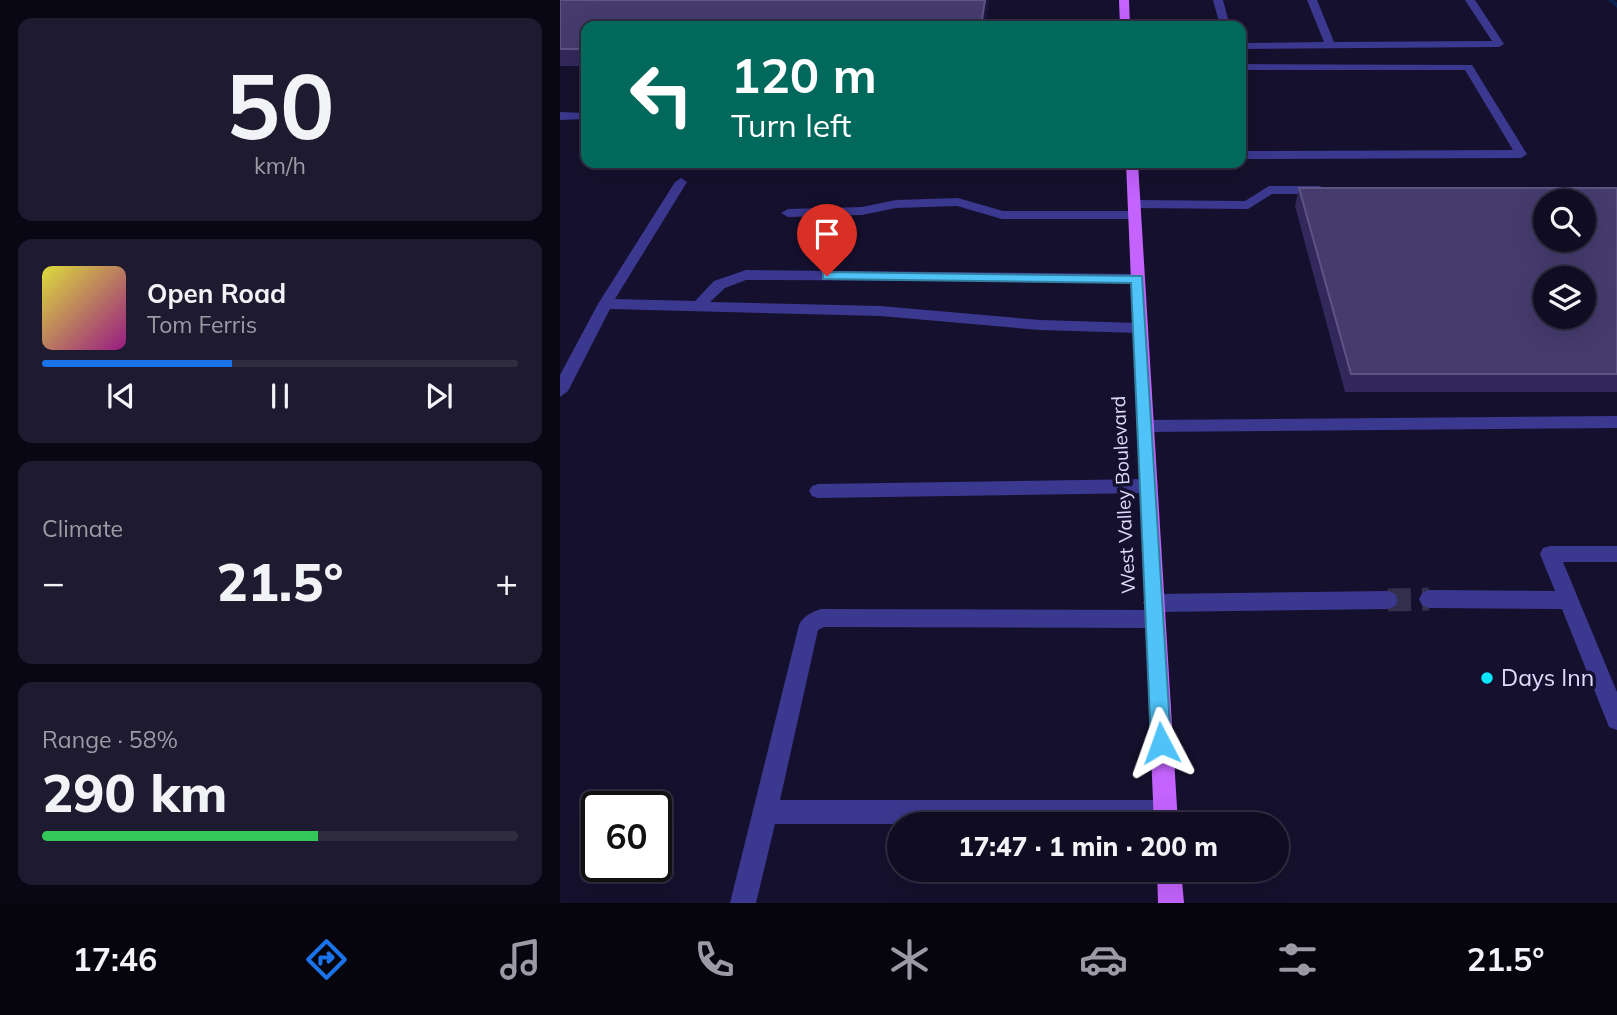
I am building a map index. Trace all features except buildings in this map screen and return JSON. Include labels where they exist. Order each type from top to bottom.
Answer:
[{"type":"main road","points":[[1124,0],[1125,21]]},
{"type":"main road","name":"West Valley Boulevard","points":[[1132,168],[1165,812]]},
{"type":"main road","points":[[1170,882],[1171,903]]},
{"type":"lane","points":[[1218,0],[1223,21]]},
{"type":"lane","points":[[1312,0],[1330,45]]},
{"type":"lane","points":[[1246,46],[1499,44],[1470,0]]},
{"type":"lane","points":[[1246,67],[1468,67],[1521,154],[1246,155]]},
{"type":"lane","points":[[560,116],[581,116]]},
{"type":"lane","points":[[560,391],[606,304],[681,182]]},
{"type":"lane","points":[[788,213],[862,211],[895,204],[958,202],[1002,215],[1134,210],[1248,205],[1269,190],[1337,190]]},
{"type":"lane","points":[[700,305],[710,290],[726,279],[746,275],[1137,279]]},
{"type":"lane","points":[[606,304],[880,311],[1040,325],[1139,328]]},
{"type":"lane","points":[[1144,426],[1617,422]]},
{"type":"lane","points":[[818,491],[1147,486]]},
{"type":"lane","points":[[1617,554],[1550,554],[1617,719]]},
{"type":"lane","points":[[1429,599],[1569,600]]},
{"type":"lane","points":[[743,903],[809,625],[821,618],[1153,611],[1388,600]]},
{"type":"lane","points":[[766,812],[887,814]]},
{"type":"waterway","points":[[1611,0],[1617,6]]},
{"type":"tunnel","points":[[1388,600],[1429,599]]},
{"type":"place","name":"Days Inn","points":[[1487,678]]},
{"type":"route","points":[[827,276],[1137,279],[1161,743]]}]
